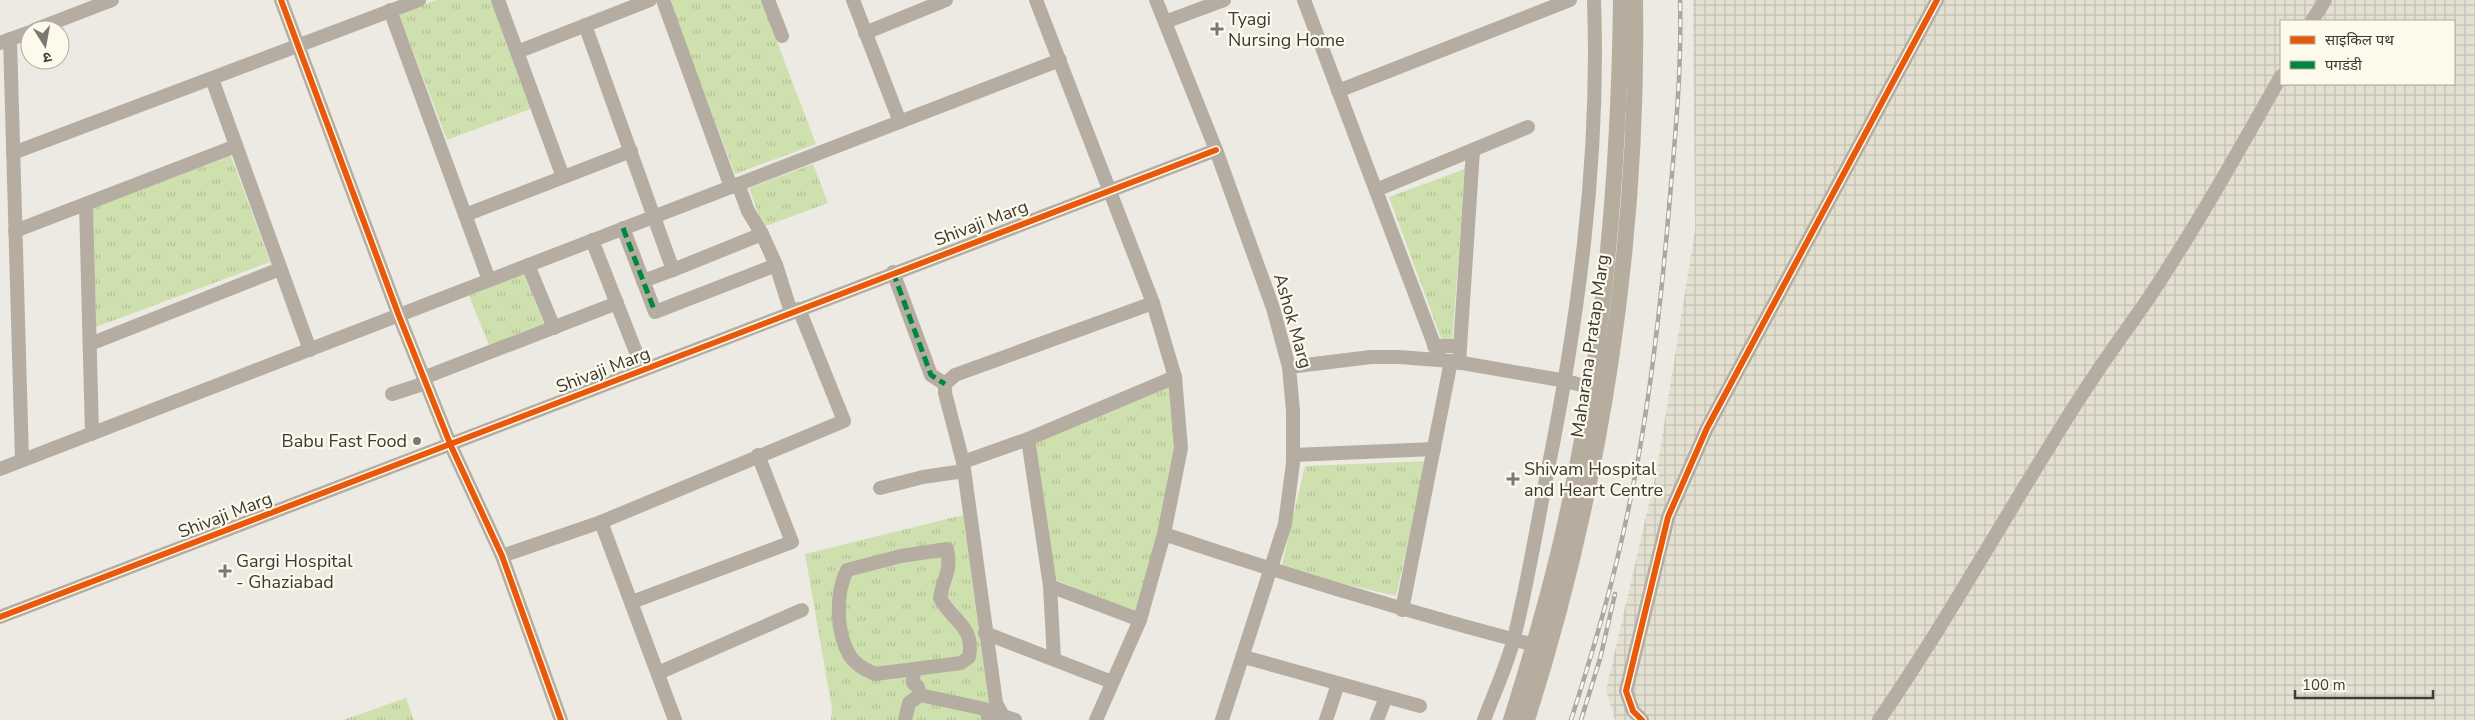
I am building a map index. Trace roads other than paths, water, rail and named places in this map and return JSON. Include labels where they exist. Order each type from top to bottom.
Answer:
[{"type":"main road","name":"Maharana Pratap Marg","points":[[1527,720],[1569,578],[1598,390],[1604,283],[1620,82],[1621,0]]},
{"type":"main road","name":"Maharana Pratap Marg","points":[[1511,720],[1534,645],[1573,490],[1598,390],[1620,286],[1631,176],[1636,83],[1635,0]]},
{"type":"street","points":[[60,20],[112,0]]},
{"type":"street","points":[[281,0],[399,316],[451,446],[502,556],[561,720]]},
{"type":"street","points":[[13,154],[419,0]]},
{"type":"street","points":[[498,0],[563,177]]},
{"type":"street","points":[[517,52],[650,0]]},
{"type":"street","points":[[502,556],[601,522],[758,455],[844,421],[762,234],[754,224],[734,186],[663,0]]},
{"type":"street","points":[[768,0],[782,36]]},
{"type":"street","points":[[853,0],[900,122]]},
{"type":"street","points":[[865,33],[946,0]]},
{"type":"street","points":[[1036,0],[1111,190],[1153,303],[1176,377],[1181,448],[1164,534],[1140,620],[1096,720]]},
{"type":"street","name":"Ashok Marg","points":[[1156,0],[1216,150],[1273,308],[1289,367],[1293,411],[1293,455],[1286,524],[1222,720]]},
{"type":"street","points":[[1165,22],[1224,0]]},
{"type":"street","points":[[1304,0],[1434,346],[1450,361]]},
{"type":"street","points":[[1338,91],[1570,0]]},
{"type":"street","points":[[1484,720],[1514,640],[1566,381],[1580,272],[1591,159],[1596,64],[1594,0]]},
{"type":"street","points":[[1642,720],[1633,711],[1626,691],[1668,518],[1707,428],[1936,0]]},
{"type":"street","points":[[2313,20],[2325,0]]},
{"type":"street","points":[[390,10],[489,280]]},
{"type":"street","points":[[585,26],[673,270]]},
{"type":"street","points":[[20,36],[5,41],[13,154],[22,460]]},
{"type":"street","points":[[0,469],[1060,60]]},
{"type":"street","points":[[1879,720],[1926,651],[1959,592],[2083,392],[2162,276],[2223,177],[2280,78]]},
{"type":"street","points":[[212,79],[310,350]]},
{"type":"street","points":[[1376,190],[1528,127]]},
{"type":"street","points":[[15,231],[236,146]]},
{"type":"street","points":[[465,215],[631,150]]},
{"type":"street","name":"Shivaji Marg","points":[[0,617],[451,446],[893,272],[1216,150]]},
{"type":"street","points":[[1402,610],[1450,361],[1460,346],[1473,150]]},
{"type":"street","points":[[86,204],[92,434]]},
{"type":"street","points":[[623,228],[655,312],[776,265]]},
{"type":"street","points":[[643,281],[762,234]]},
{"type":"street","points":[[592,240],[643,370]]},
{"type":"street","points":[[528,265],[554,328]]},
{"type":"street","points":[[90,344],[280,268]]},
{"type":"street","points":[[893,272],[931,375],[945,384]]},
{"type":"street","points":[[392,394],[617,303]]},
{"type":"street","points":[[1015,720],[1003,716],[996,703],[963,467],[945,393],[945,384],[955,375],[1153,303]]},
{"type":"street","points":[[1434,346],[1460,346]]},
{"type":"street","points":[[1289,367],[1371,357],[1450,361],[1566,381],[1598,390]]},
{"type":"street","points":[[880,488],[963,467],[1176,377]]},
{"type":"street","points":[[1028,439],[1050,586],[1054,659]]},
{"type":"street","points":[[1293,455],[1434,449]]},
{"type":"street","points":[[632,602],[792,542],[758,455]]},
{"type":"street","points":[[601,522],[675,720]]},
{"type":"street","points":[[1164,534],[1271,570],[1402,610],[1534,645]]},
{"type":"street","points":[[947,549],[950,561],[948,575],[940,598],[965,628],[972,645],[970,657],[961,663],[914,669],[875,674],[862,668],[850,656],[840,628],[840,583],[847,570],[901,556],[947,549]]},
{"type":"street","points":[[1050,586],[1140,620]]},
{"type":"street","points":[[658,674],[802,610]]},
{"type":"street","points":[[985,633],[1112,682]]},
{"type":"street","points":[[1244,657],[1420,706]]},
{"type":"street","points":[[914,669],[913,683],[918,687],[920,695]]},
{"type":"street","points":[[1326,720],[1338,684]]},
{"type":"street","points":[[905,720],[909,703],[920,695],[985,709],[990,720]]},
{"type":"street","points":[[1377,720],[1386,697]]},
{"type":"railway","points":[[1571,720],[1596,640],[1617,560],[1636,473],[1650,385],[1661,297],[1674,156],[1679,78],[1680,0]]},
{"type":"railway","points":[[1581,720],[1600,659],[1615,594]]},
{"type":"place","name":"Tyagi Nursing Home","points":[[1217,29]]},
{"type":"place","name":"Babu Fast Food","points":[[417,441]]},
{"type":"place","name":"Shivam Hospital and Heart Centre","points":[[1513,479]]},
{"type":"place","name":"Gargi Hospital - Ghaziabad","points":[[225,571]]}]
